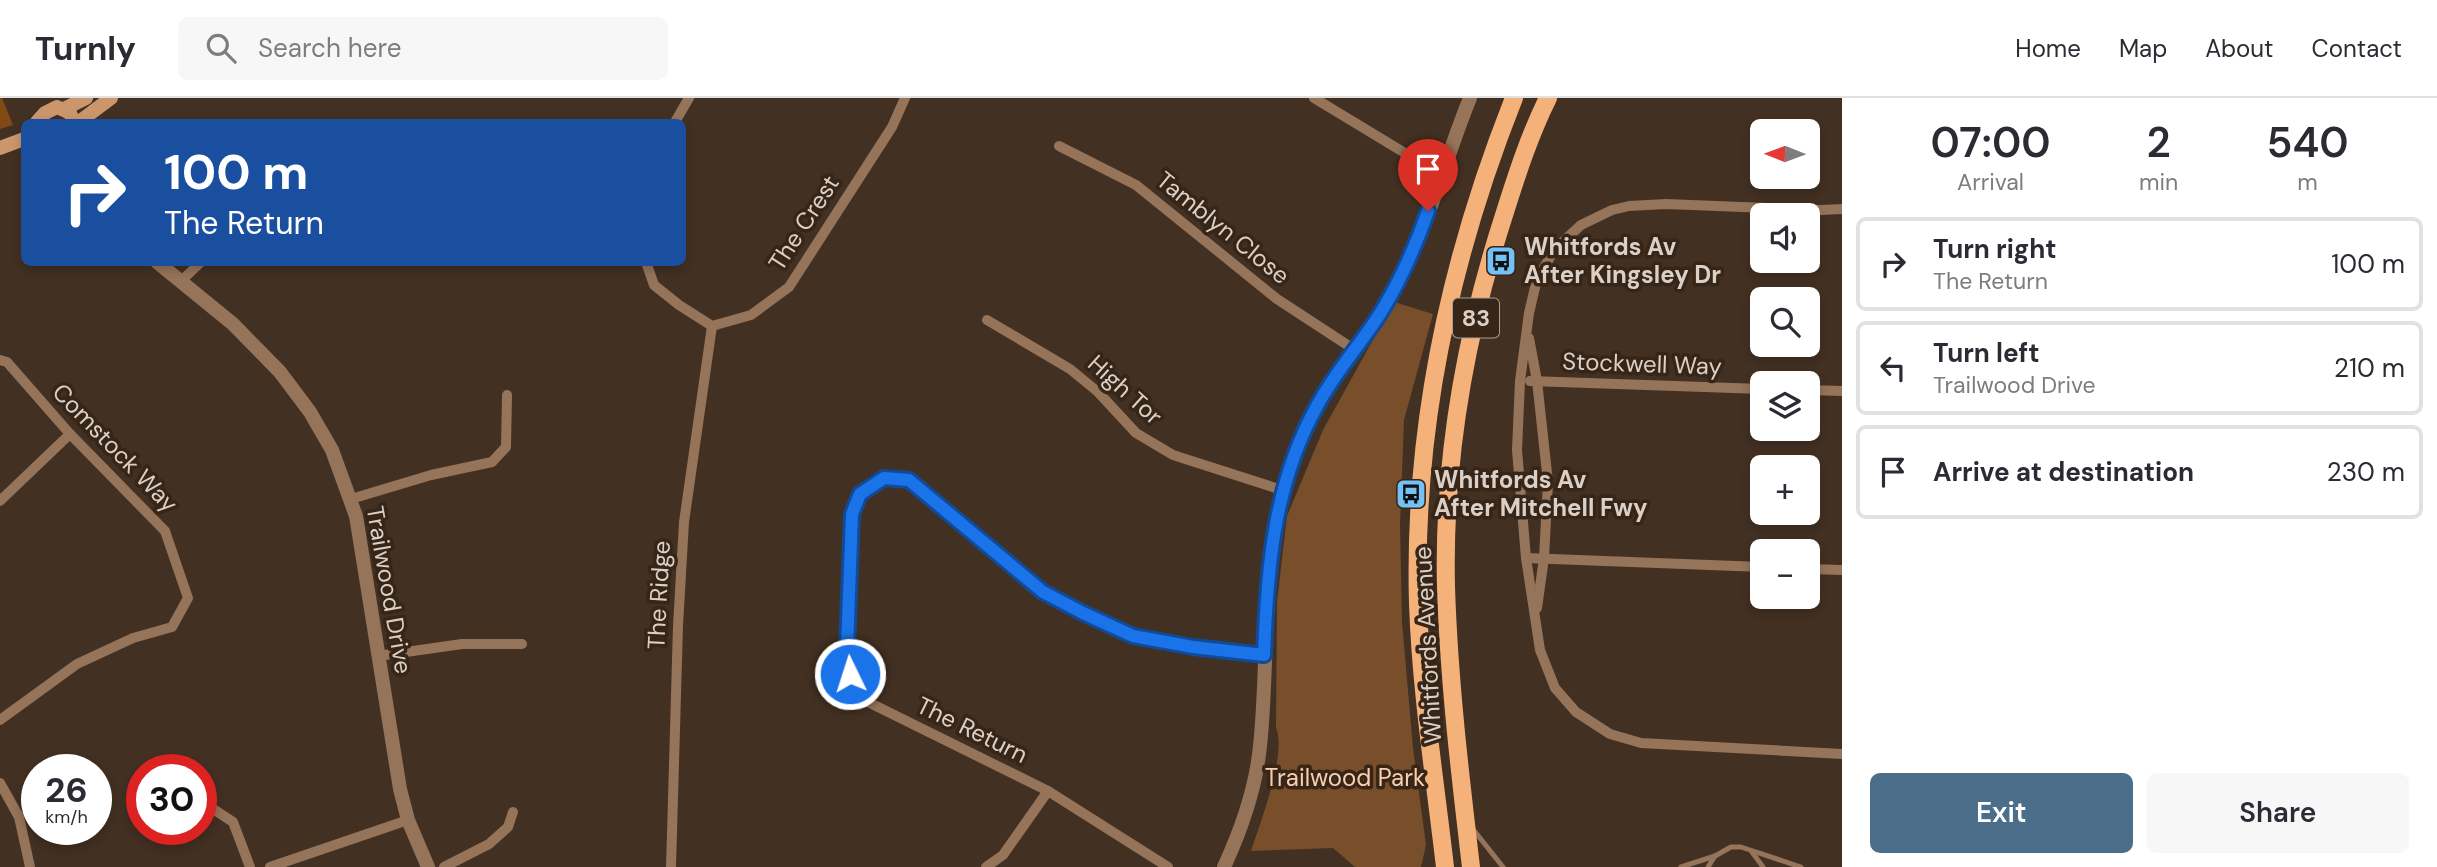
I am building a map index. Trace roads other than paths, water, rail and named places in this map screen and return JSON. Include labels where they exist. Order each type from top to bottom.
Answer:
[{"type":"main road","points":[[42,119],[50,109],[64,108],[86,98]]},
{"type":"main road","points":[[80,119],[111,98]]},
{"type":"main road","name":"Whitfords Avenue","points":[[1445,867],[1418,603],[1423,477],[1432,386],[1449,300],[1479,192],[1514,98]]},
{"type":"main road","name":"Whitfords Avenue","points":[[1471,867],[1454,721],[1446,585],[1449,502],[1457,413],[1475,320],[1498,234],[1548,98]]},
{"type":"main road","points":[[64,108],[74,119]]},
{"type":"main road","points":[[0,148],[21,140]]},
{"type":"street","points":[[677,119],[689,98]]},
{"type":"street","name":"The Crest","points":[[712,326],[751,315],[789,287],[892,127],[905,98]]},
{"type":"street","points":[[1314,98],[1428,167],[1443,171]]},
{"type":"street","points":[[1224,867],[1244,819],[1260,747],[1269,559],[1282,490],[1316,407],[1397,286],[1418,239],[1470,98]]},
{"type":"street","name":"Tamblyn Close","points":[[1059,146],[1136,184],[1276,299],[1355,350]]},
{"type":"street","points":[[1842,209],[1821,211],[1647,204],[1612,210],[1581,225],[1555,249],[1545,263],[1532,296],[1520,381],[1517,478],[1542,658],[1555,688],[1582,718],[1610,734],[1641,743],[1842,754]]},
{"type":"street","name":"Trailwood Drive","points":[[162,266],[233,324],[280,372],[310,412],[332,450],[356,516],[396,768],[408,820],[428,867]]},
{"type":"street","points":[[180,282],[197,266]]},
{"type":"street","points":[[647,266],[654,285],[712,326]]},
{"type":"street","name":"High Tor","points":[[987,320],[1070,369],[1098,392],[1136,433],[1173,455],[1282,490]]},
{"type":"street","name":"The Ridge","points":[[671,867],[677,639],[684,522],[712,326]]},
{"type":"street","points":[[1528,330],[1537,381],[1548,482],[1544,558],[1535,621]]},
{"type":"street","name":"Comstock Way","points":[[0,360],[7,362],[70,434],[165,531],[188,598],[172,627],[133,638],[77,664],[0,720]]},
{"type":"street","name":"Stockwell Way","points":[[1520,381],[1750,389]]},
{"type":"street","points":[[1820,390],[1842,391]]},
{"type":"street","points":[[351,499],[431,475],[492,462],[506,447],[507,395]]},
{"type":"street","points":[[0,500],[70,434]]},
{"type":"street","name":"The Return","points":[[1168,867],[1048,791],[868,702],[850,674],[847,648],[852,514],[860,494],[884,478],[909,480],[1043,592],[1083,613],[1133,636],[1193,647],[1264,655]]},
{"type":"street","points":[[1526,558],[1750,567]]},
{"type":"street","points":[[1820,569],[1842,570]]},
{"type":"street","points":[[378,656],[462,644],[523,644]]},
{"type":"street","points":[[0,783],[19,817],[30,867]]},
{"type":"street","points":[[986,867],[1003,855],[1048,791]]},
{"type":"street","points":[[444,867],[489,844],[509,827],[513,811]]},
{"type":"street","points":[[217,812],[233,822],[250,867]]},
{"type":"street","points":[[270,867],[408,820]]},
{"type":"lane","points":[[1465,820],[1503,867]]},
{"type":"lane","points":[[1681,867],[1715,856],[1731,847],[1750,850],[1801,867]]},
{"type":"lane","points":[[1750,850],[1763,867]]},
{"type":"lane","points":[[1708,867],[1715,856]]},
{"type":"place","name":"Whitfords Av After Kingsley Dr","points":[[1501,261]]},
{"type":"place","name":"Whitfords Av After Mitchell Fwy","points":[[1411,494]]},
{"type":"park label","name":"Trailwood Park","points":[[1345,778]]}]
